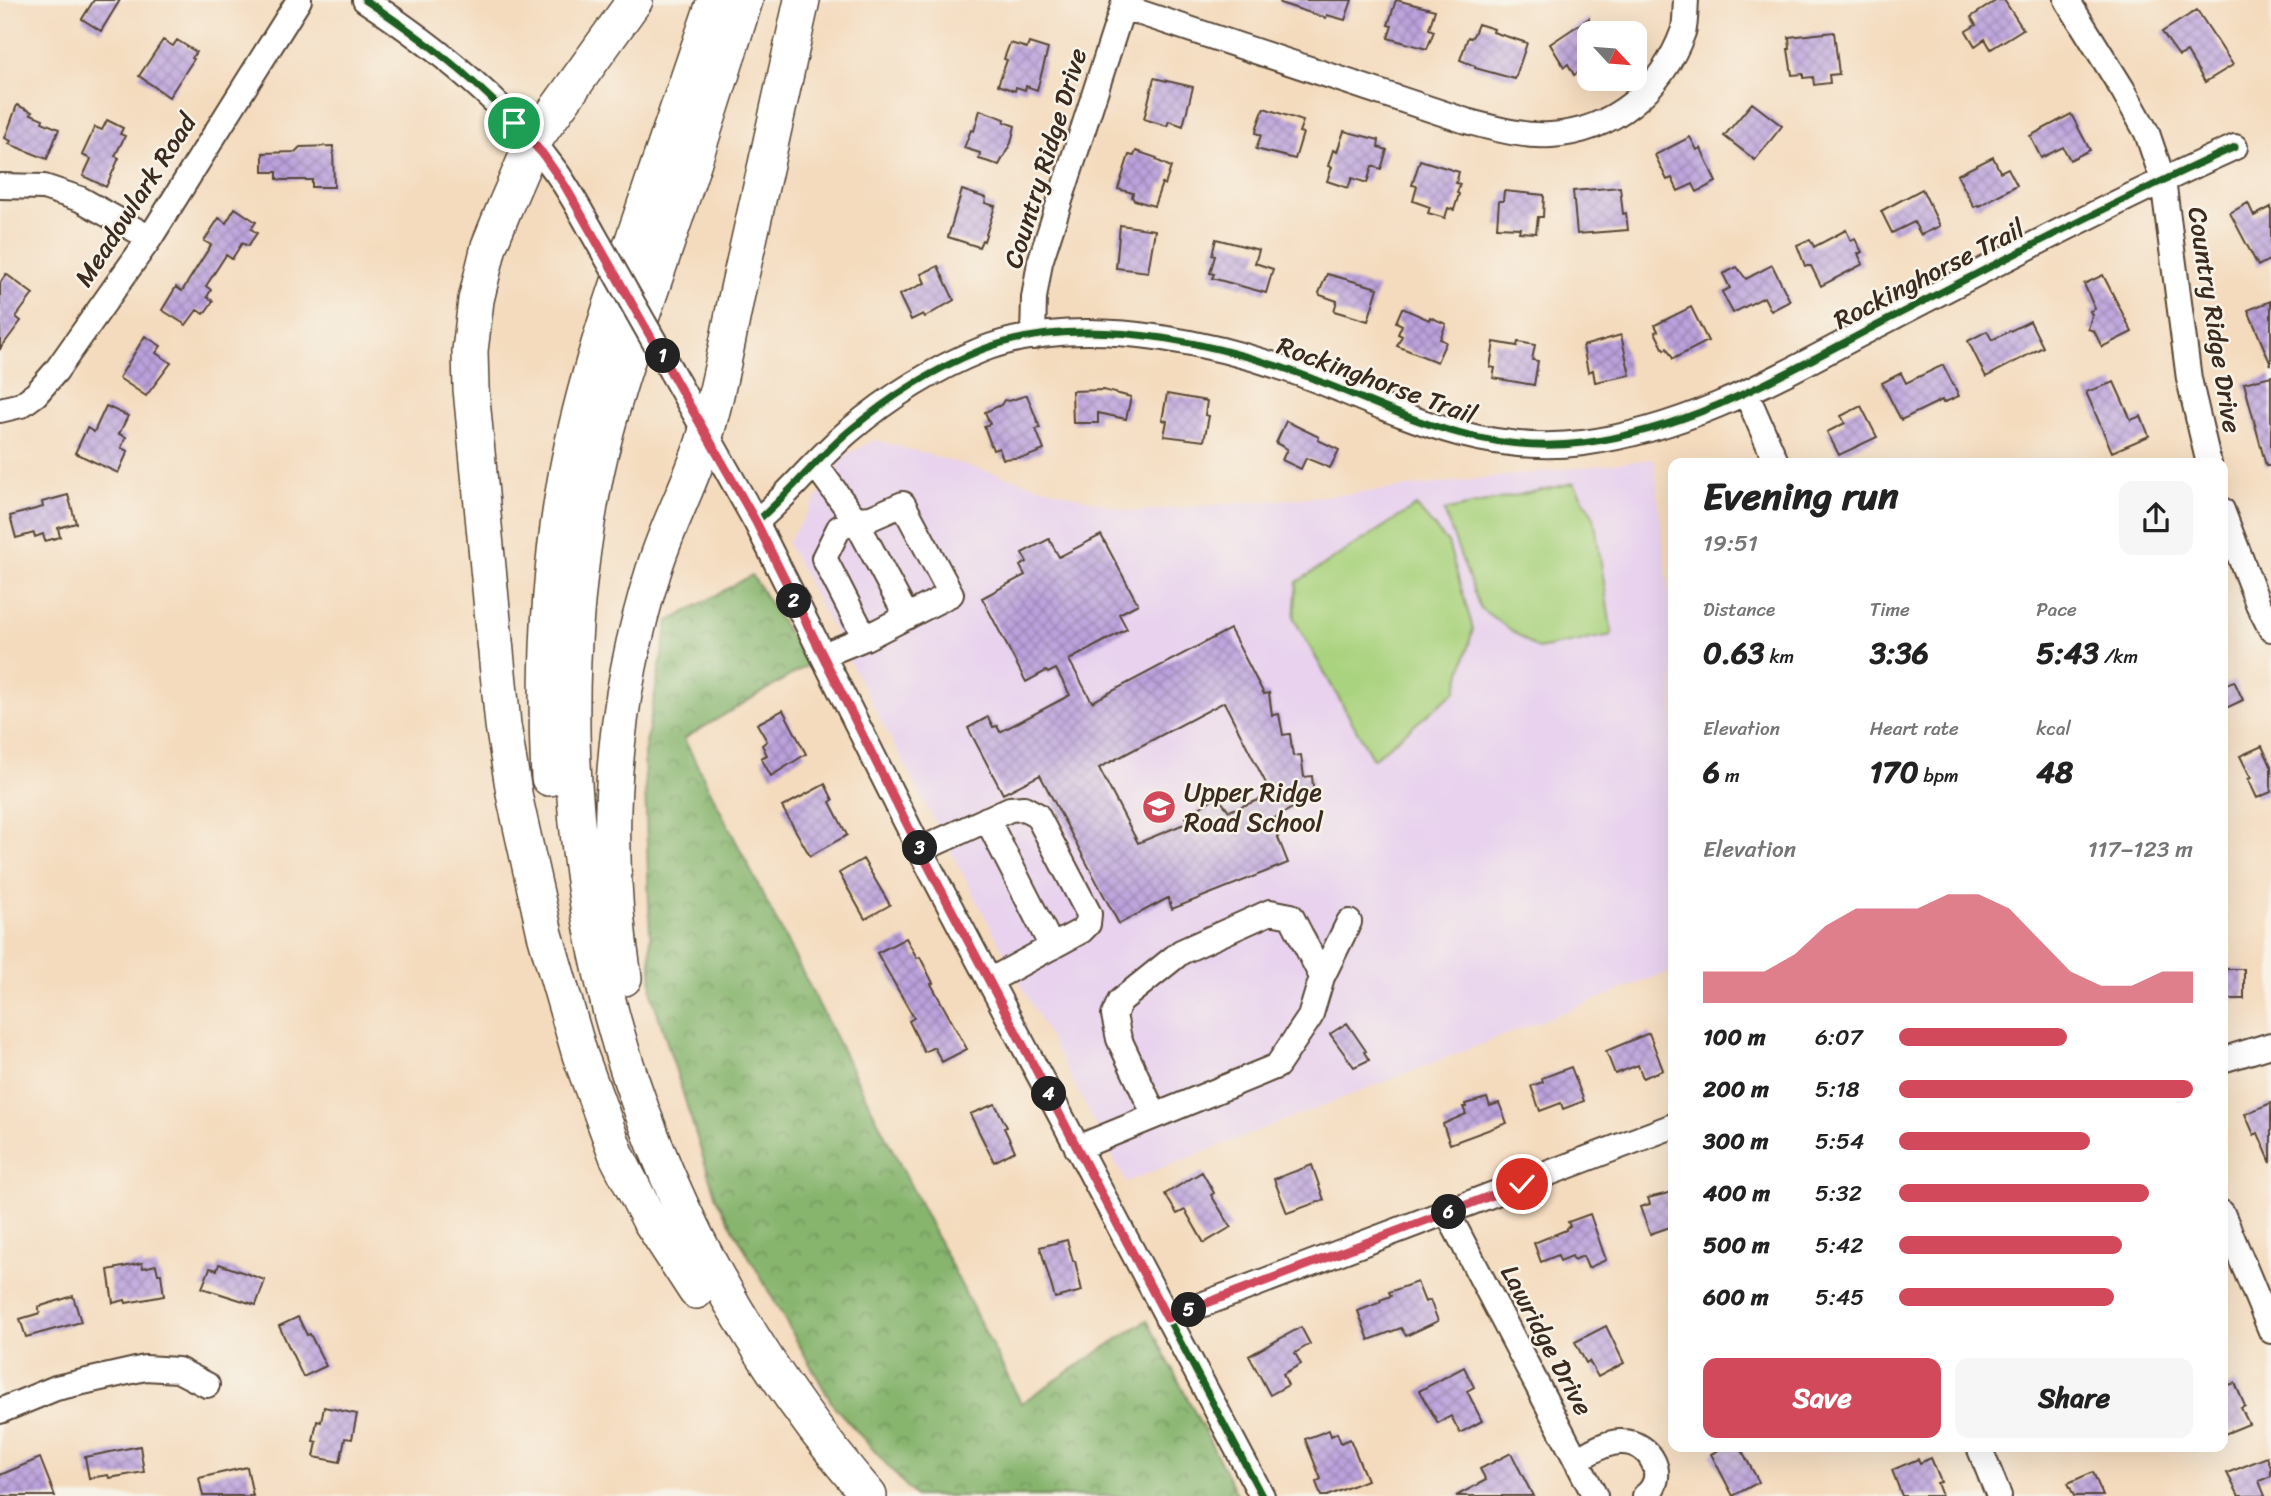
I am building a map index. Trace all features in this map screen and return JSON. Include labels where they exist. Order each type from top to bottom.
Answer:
[{"type":"highway","points":[[635,0],[533,142],[500,218],[484,264],[476,300],[470,351],[472,415],[505,739],[531,879],[552,964],[580,1055],[613,1145],[636,1197],[752,1340],[789,1395],[869,1496]]},
{"type":"highway","points":[[715,0],[618,281],[583,398],[566,476],[549,612],[546,677],[549,778],[565,910],[585,1009],[626,1138],[651,1200],[707,1286],[767,1405],[837,1496]]},
{"type":"highway","points":[[707,1286],[688,1223],[660,1161],[629,1077],[608,1003],[591,926],[578,837],[571,736],[572,670],[585,537],[604,439],[745,0]]},
{"type":"highway","points":[[707,1286],[638,1050],[619,947],[611,842],[612,793],[619,722],[633,643],[663,542],[706,434],[802,0]]},
{"type":"street","name":"Meadowlark Road","points":[[0,410],[21,405],[50,379],[150,238],[299,0]]},
{"type":"street","points":[[365,0],[408,28],[448,60],[533,142],[561,179],[756,522],[920,850],[1262,1496]]},
{"type":"street","points":[[1124,4],[1466,121],[1508,132],[1551,135],[1596,127],[1633,105],[1664,72],[1684,30],[1686,0]]},
{"type":"street","name":"Country Ridge Drive","points":[[2067,0],[2141,122],[2163,180],[2189,379],[2208,458]]},
{"type":"street","name":"Country Ridge Drive","points":[[1033,337],[1034,298],[1040,261],[1124,4]]},
{"type":"street","name":"Rockinghorse Trail","points":[[756,522],[782,500],[848,432],[936,371],[984,349],[1033,337],[1083,331],[1192,343],[1282,366],[1427,425],[1475,439],[1525,446],[1578,443],[1632,435],[1681,421],[1746,393],[2163,180],[2235,147]]},
{"type":"street","points":[[0,186],[44,187],[80,199],[150,238]]},
{"type":"street","points":[[1746,393],[1774,458]]},
{"type":"street","points":[[816,464],[855,519],[907,617]]},
{"type":"street","points":[[823,655],[865,638],[951,594],[904,504],[871,518],[855,519],[839,528],[824,558],[865,638]]},
{"type":"street","points":[[2228,526],[2258,604],[2271,629]]},
{"type":"street","points":[[920,850],[1010,808],[1024,808],[1037,815],[1089,914],[1088,924],[1081,931],[989,981]]},
{"type":"street","points":[[987,819],[1052,947]]},
{"type":"street","points":[[1155,1116],[1119,1039],[1114,1016],[1120,1001],[1181,953],[1270,912],[1291,916],[1322,977]]},
{"type":"street","points":[[1077,1149],[1278,1066],[1310,1017],[1322,977],[1349,922]]},
{"type":"street","points":[[2228,1058],[2271,1045]]},
{"type":"street","points":[[1167,1318],[1668,1128]]},
{"type":"street","name":"Lawridge Drive","points":[[1447,1212],[1595,1496]]},
{"type":"street","points":[[2228,1227],[2271,1331]]},
{"type":"street","points":[[0,1411],[56,1388],[145,1368],[178,1370],[207,1385]]},
{"type":"street","points":[[1576,1460],[1610,1443],[1636,1444],[1648,1453],[1658,1476],[1651,1491],[1645,1496]]},
{"type":"street","points":[[1981,1452],[1999,1496]]},
{"type":"shaded area","points":[[876,440],[1132,512],[1349,494],[1654,459],[1668,587],[1668,972],[1126,1182],[787,543],[846,455]]},
{"type":"green space","points":[[1574,483],[1594,517],[1612,635],[1538,649],[1480,608],[1444,511]]},
{"type":"green space","points":[[1416,506],[1448,543],[1473,629],[1456,691],[1373,759],[1294,619],[1297,582]]},
{"type":"green space","points":[[752,575],[808,665],[684,739],[1021,1403],[1147,1320],[1238,1496],[915,1496],[833,1405],[716,1198],[652,995],[644,754],[668,622]]},
{"type":"building","points":[[94,0],[120,0],[101,31],[82,19]]},
{"type":"building","points":[[1281,0],[1352,0],[1345,20],[1327,15],[1326,18],[1280,3]]},
{"type":"building","points":[[1396,0],[1435,10],[1429,29],[1434,31],[1427,49],[1388,38],[1392,26],[1388,25]]},
{"type":"building","points":[[1997,0],[2004,0],[2023,29],[1991,49],[1985,39],[1975,46],[1966,31],[1976,25],[1971,17]]},
{"type":"building","points":[[2197,10],[2233,65],[2205,82],[2187,52],[2179,56],[2162,32]]},
{"type":"building","points":[[1478,24],[1527,43],[1515,79],[1475,68],[1460,60],[1468,37],[1471,38]]},
{"type":"building","points":[[1577,26],[1577,73],[1574,75],[1568,64],[1564,67],[1550,44]]},
{"type":"building","points":[[1834,32],[1839,74],[1829,75],[1830,83],[1814,85],[1813,77],[1792,75],[1789,37]]},
{"type":"building","points":[[163,40],[173,46],[177,40],[196,52],[169,97],[139,76]]},
{"type":"building","points":[[1010,43],[1027,48],[1029,43],[1048,49],[1037,90],[1026,86],[1025,90],[1016,87],[1015,91],[998,85]]},
{"type":"building","points":[[1154,78],[1193,87],[1183,126],[1169,121],[1167,126],[1144,119]]},
{"type":"building","points":[[1752,103],[1782,126],[1755,160],[1724,136]]},
{"type":"building","points":[[17,105],[43,119],[42,122],[59,129],[47,159],[9,144],[11,141],[5,138]]},
{"type":"building","points":[[1264,108],[1303,121],[1299,132],[1303,133],[1295,159],[1256,149],[1261,135],[1256,133],[1257,127]]},
{"type":"building","points":[[980,110],[1005,119],[1004,122],[1015,126],[1011,143],[999,165],[979,159],[980,153],[964,148],[971,130],[974,131]]},
{"type":"building","points":[[2071,114],[2090,150],[2070,160],[2063,147],[2041,158],[2030,136]]},
{"type":"building","points":[[107,120],[123,128],[120,134],[125,136],[115,156],[119,158],[106,187],[83,176],[91,159],[82,155],[95,127],[102,130]]},
{"type":"building","points":[[1344,131],[1379,140],[1378,147],[1387,150],[1381,169],[1372,166],[1367,183],[1352,178],[1348,188],[1327,181],[1332,167],[1328,166],[1333,150],[1337,152]]},
{"type":"building","points":[[1690,137],[1697,150],[1701,148],[1716,182],[1697,192],[1693,184],[1678,191],[1672,178],[1667,180],[1655,155]]},
{"type":"building","points":[[333,146],[334,187],[312,187],[312,180],[282,180],[277,179],[277,172],[263,172],[263,153],[295,152],[300,147]]},
{"type":"building","points":[[1136,151],[1157,158],[1156,160],[1171,167],[1154,206],[1134,200],[1133,193],[1118,189],[1129,155],[1134,156]]},
{"type":"building","points":[[1993,157],[2000,172],[2008,168],[2017,185],[1974,207],[1957,175]]},
{"type":"building","points":[[1420,160],[1459,172],[1456,183],[1460,184],[1459,194],[1454,210],[1448,208],[1445,218],[1428,213],[1430,207],[1413,201],[1417,186],[1412,185]]},
{"type":"building","points":[[1620,187],[1628,230],[1577,234],[1573,191]]},
{"type":"building","points":[[1922,189],[1940,226],[1921,235],[1914,222],[1892,233],[1881,211]]},
{"type":"building","points":[[962,190],[986,198],[985,203],[995,206],[984,241],[982,240],[979,247],[948,237]]},
{"type":"building","points":[[1504,191],[1544,195],[1543,217],[1538,217],[1536,233],[1519,232],[1520,228],[1497,227],[1499,201],[1503,201]]},
{"type":"building","points":[[2248,203],[2254,216],[2271,207],[2271,259],[2258,266],[2230,213]]},
{"type":"building","points":[[235,208],[256,222],[251,229],[257,233],[248,246],[242,243],[232,259],[226,255],[206,286],[211,290],[207,297],[213,301],[204,314],[197,310],[186,325],[162,310],[176,287],[182,291],[211,245],[204,241],[219,218],[226,223]]},
{"type":"building","points":[[1120,225],[1155,230],[1148,272],[1116,268]]},
{"type":"building","points":[[1846,230],[1851,241],[1855,239],[1862,252],[1858,254],[1863,264],[1821,286],[1811,266],[1805,266],[1797,245],[1810,239],[1814,247]]},
{"type":"building","points":[[1216,239],[1259,250],[1255,263],[1273,269],[1266,293],[1212,278],[1214,274],[1210,273]]},
{"type":"building","points":[[1772,265],[1790,301],[1771,311],[1764,297],[1733,313],[1722,292],[1730,288],[1723,274],[1737,267],[1746,279]]},
{"type":"building","points":[[938,266],[954,300],[925,317],[923,314],[911,320],[899,295],[925,283],[921,274]]},
{"type":"building","points":[[6,274],[33,294],[16,317],[21,321],[0,349],[0,283]]},
{"type":"building","points":[[1327,274],[1378,288],[1368,321],[1334,311],[1337,301],[1320,295]]},
{"type":"building","points":[[2103,275],[2132,332],[2102,347],[2094,331],[2088,329],[2092,315],[2090,311],[2095,309],[2084,284]]},
{"type":"building","points":[[2271,301],[2271,365],[2248,310]]},
{"type":"building","points":[[1691,307],[1708,341],[1673,359],[1667,348],[1664,350],[1655,332],[1658,331],[1655,325]]},
{"type":"building","points":[[1402,308],[1446,324],[1440,339],[1446,342],[1437,362],[1397,346],[1402,336],[1398,334],[1402,325],[1396,322]]},
{"type":"building","points":[[2030,321],[2043,347],[1986,377],[1968,341],[1987,331],[1992,340]]},
{"type":"building","points":[[1621,335],[1630,375],[1595,382],[1593,370],[1588,372],[1583,346]]},
{"type":"building","points":[[145,336],[161,346],[156,353],[171,363],[146,396],[119,378]]},
{"type":"building","points":[[1494,342],[1517,346],[1518,342],[1535,345],[1532,360],[1538,361],[1534,385],[1493,378],[1495,368],[1490,367]]},
{"type":"building","points":[[1943,365],[1959,396],[1943,403],[1942,400],[1901,420],[1882,383],[1901,373],[1906,383]]},
{"type":"building","points":[[2271,376],[2271,466],[2266,466],[2244,383]]},
{"type":"building","points":[[2114,382],[2131,420],[2141,416],[2149,436],[2112,452],[2086,392]]},
{"type":"building","points":[[1103,390],[1131,397],[1126,419],[1098,413],[1098,423],[1073,423],[1072,391]]},
{"type":"building","points":[[1167,394],[1207,401],[1205,415],[1209,416],[1204,441],[1164,436],[1167,421],[1162,420]]},
{"type":"building","points":[[1027,395],[1040,428],[1036,429],[1044,450],[1026,457],[1003,459],[999,448],[993,450],[984,426],[990,424],[985,412],[1001,405],[1004,400]]},
{"type":"building","points":[[106,406],[128,416],[119,434],[126,437],[121,448],[128,451],[118,473],[75,453],[87,428],[94,432]]},
{"type":"building","points":[[1861,406],[1877,437],[1839,455],[1827,432],[1845,423],[1841,416]]},
{"type":"building","points":[[1286,421],[1339,450],[1330,468],[1306,458],[1301,469],[1282,460],[1287,449],[1276,443]]},
{"type":"building","points":[[68,495],[76,523],[58,528],[60,537],[45,541],[43,534],[35,537],[34,533],[16,538],[10,516],[43,507],[42,502]]},
{"type":"building","points":[[1101,535],[1138,604],[1119,614],[1127,629],[1069,660],[1092,702],[1230,629],[1264,694],[1269,693],[1272,715],[1279,714],[1283,735],[1290,734],[1293,756],[1301,755],[1304,777],[1312,776],[1314,796],[1271,820],[1288,863],[1172,909],[1168,898],[1119,924],[1040,775],[1003,794],[968,728],[988,717],[993,727],[997,726],[1000,732],[1070,695],[1056,669],[1048,673],[1046,671],[1026,682],[982,598],[1025,575],[1020,566],[1027,562],[1022,553],[1049,539],[1059,557]],"holes":[[[1224,702],[1272,795],[1229,811],[1217,796],[1186,817],[1189,822],[1138,843],[1099,768]]]},
{"type":"building","points":[[2234,681],[2243,700],[2228,707],[2228,684]]},
{"type":"building","points":[[783,710],[806,754],[771,776],[761,758],[767,755],[762,745],[767,741],[757,724]]},
{"type":"building","points":[[2262,746],[2271,766],[2271,792],[2257,798],[2240,756]]},
{"type":"building","points":[[825,784],[833,800],[830,802],[847,835],[810,856],[782,807]]},
{"type":"building","points":[[863,859],[890,905],[865,919],[839,873]]},
{"type":"building","points":[[906,938],[917,958],[920,957],[933,983],[931,984],[967,1049],[942,1062],[934,1047],[924,1052],[909,1021],[914,1018],[877,953]]},
{"type":"building","points":[[2228,969],[2244,969],[2244,999],[2228,999]]},
{"type":"building","points":[[1347,1023],[1369,1060],[1354,1067],[1330,1034]]},
{"type":"building","points":[[1649,1033],[1663,1070],[1643,1078],[1638,1065],[1615,1074],[1606,1051]]},
{"type":"building","points":[[1571,1067],[1584,1101],[1563,1109],[1561,1103],[1540,1111],[1531,1086],[1543,1082],[1542,1078]]},
{"type":"building","points":[[1487,1098],[1490,1106],[1499,1103],[1507,1123],[1450,1144],[1443,1124],[1466,1114],[1463,1107],[1466,1107],[1465,1104]]},
{"type":"building","points":[[2271,1103],[2271,1163],[2258,1133],[2254,1135],[2245,1114]]},
{"type":"building","points":[[995,1104],[1015,1151],[994,1162],[970,1114]]},
{"type":"building","points":[[1312,1165],[1324,1200],[1287,1213],[1274,1179]]},
{"type":"building","points":[[1202,1172],[1214,1193],[1211,1195],[1231,1227],[1204,1243],[1185,1210],[1177,1214],[1165,1194]]},
{"type":"building","points":[[1668,1193],[1668,1228],[1650,1234],[1640,1207],[1650,1204],[1648,1198]]},
{"type":"building","points":[[1590,1214],[1606,1260],[1588,1268],[1583,1256],[1574,1260],[1572,1256],[1560,1261],[1558,1255],[1541,1262],[1534,1243],[1566,1230],[1570,1226],[1568,1222]]},
{"type":"building","points":[[1067,1240],[1082,1291],[1055,1298],[1040,1247]]},
{"type":"building","points":[[142,1263],[143,1268],[156,1265],[158,1274],[161,1274],[164,1296],[113,1303],[108,1270]]},
{"type":"building","points":[[219,1264],[265,1280],[256,1305],[202,1288],[210,1268],[217,1270]]},
{"type":"building","points":[[1417,1282],[1425,1302],[1430,1300],[1438,1321],[1406,1336],[1401,1328],[1369,1340],[1358,1311],[1391,1296],[1389,1292]]},
{"type":"building","points":[[73,1296],[81,1322],[26,1337],[20,1319],[40,1313],[38,1307]]},
{"type":"building","points":[[298,1317],[326,1366],[303,1377],[279,1326]]},
{"type":"building","points":[[1606,1326],[1624,1363],[1598,1377],[1589,1361],[1586,1363],[1575,1342]]},
{"type":"building","points":[[1301,1327],[1310,1344],[1295,1353],[1301,1364],[1283,1374],[1288,1385],[1270,1395],[1249,1356]]},
{"type":"building","points":[[1464,1367],[1474,1387],[1467,1391],[1482,1421],[1460,1433],[1451,1416],[1438,1423],[1419,1391]]},
{"type":"building","points":[[2235,1383],[2245,1406],[2241,1408],[2249,1424],[2228,1433],[2228,1385]]},
{"type":"building","points":[[324,1407],[357,1414],[352,1439],[345,1438],[340,1462],[314,1457],[317,1442],[313,1441],[317,1421],[321,1422]]},
{"type":"building","points":[[1329,1430],[1331,1436],[1337,1433],[1341,1443],[1350,1439],[1367,1480],[1321,1496],[1316,1482],[1321,1479],[1305,1439]]},
{"type":"building","points":[[140,1446],[144,1472],[109,1478],[108,1475],[89,1478],[85,1457]]},
{"type":"building","points":[[1743,1452],[1759,1482],[1733,1496],[1711,1454]]},
{"type":"building","points":[[1511,1453],[1533,1496],[1456,1496],[1486,1480],[1480,1469]]},
{"type":"building","points":[[2267,1457],[2271,1476],[2259,1481],[2265,1496],[2239,1496],[2227,1473]]},
{"type":"building","points":[[40,1458],[55,1496],[0,1496],[0,1475]]},
{"type":"building","points":[[1931,1458],[1941,1482],[1937,1483],[1942,1496],[1902,1496],[1892,1470],[1918,1459],[1920,1463]]},
{"type":"building","points":[[247,1467],[253,1496],[203,1496],[199,1478]]},
{"type":"building","points":[[2093,1472],[2103,1496],[2074,1496],[2068,1483]]},
{"type":"cycle path","points":[[365,0],[421,39],[475,83],[523,132],[565,186],[756,522],[920,850],[1262,1496]]},
{"type":"cycle path","points":[[756,522],[849,431],[912,385],[981,350],[1023,338],[1068,332],[1115,333],[1210,347],[1299,374],[1428,424],[1487,440],[1550,445],[1583,443],[1625,435],[1704,411],[1742,394],[2062,230],[2235,147]]},
{"type":"place","name":"Upper Ridge Road School","points":[[1159,807]]},
{"type":"route","points":[[514,123],[542,153],[582,214],[756,522],[920,850],[1167,1318],[1522,1184]]}]
